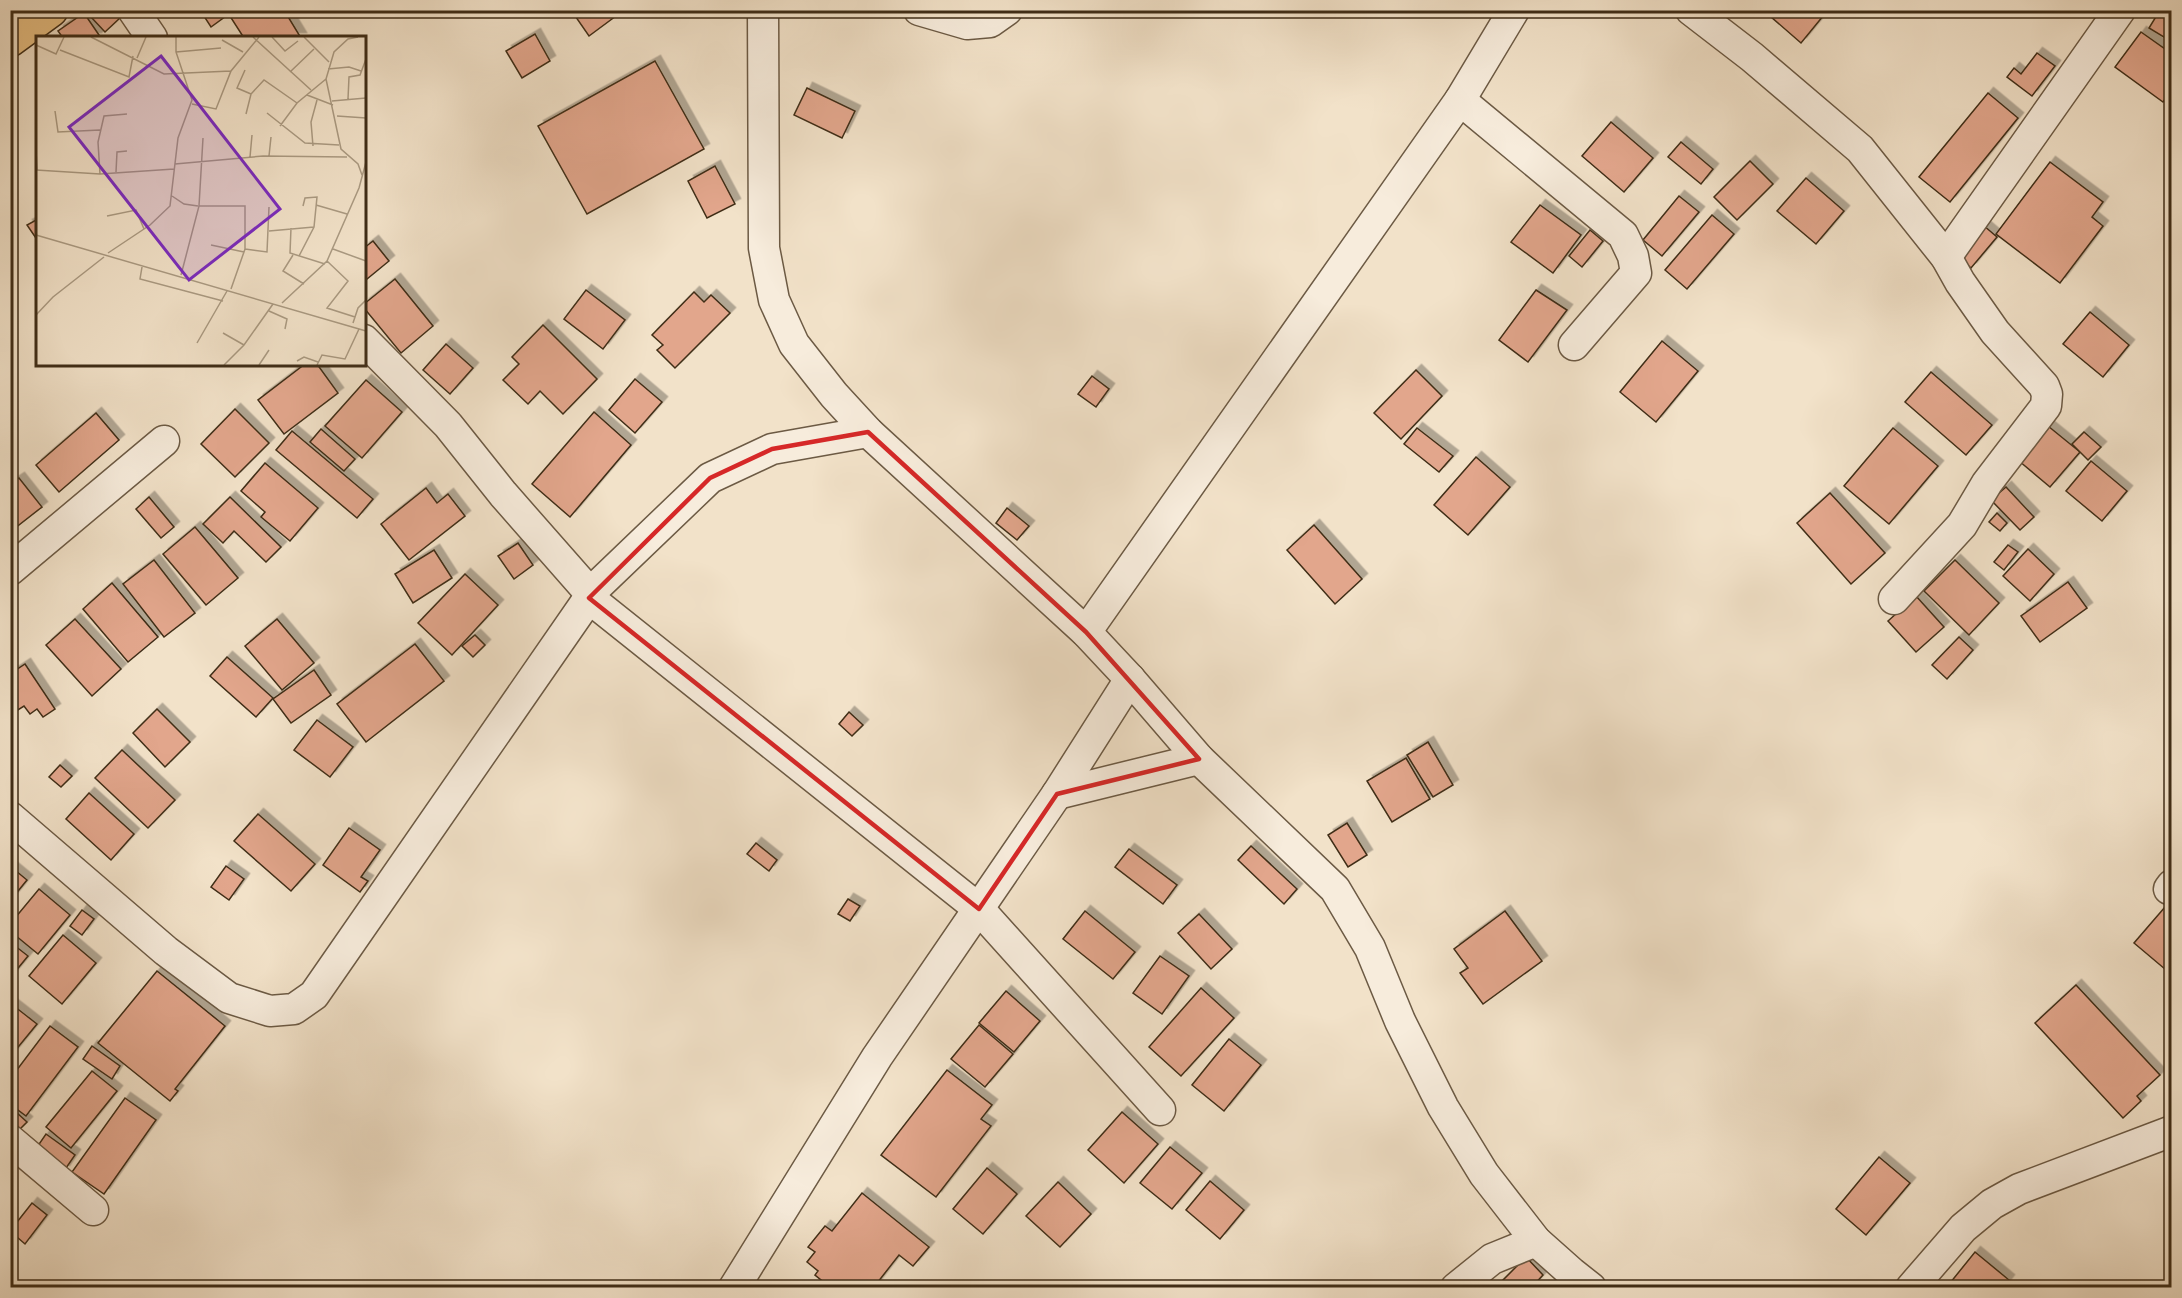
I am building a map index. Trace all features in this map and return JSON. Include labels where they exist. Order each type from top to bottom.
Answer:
[{"type":"main road","points":[[10,40],[51,10]]},
{"type":"street","points":[[133,10],[151,36]]},
{"type":"street","points":[[763,10],[764,248],[774,300],[794,344],[834,395],[868,432],[1086,632],[1199,759],[1335,889],[1370,948],[1400,1021],[1443,1107],[1484,1174],[1536,1241],[1591,1287]]},
{"type":"street","points":[[919,10],[967,24],[990,22],[1006,10]]},
{"type":"street","points":[[1086,632],[1460,100],[1514,10]]},
{"type":"street","points":[[1691,10],[1752,57],[1860,149],[1946,257],[1960,282],[1995,332],[2044,386],[2047,394],[2046,406],[1987,483],[1962,525],[1894,599]]},
{"type":"street","points":[[1946,257],[2120,10]]},
{"type":"street","points":[[1460,100],[1623,235],[1633,256],[1636,273],[1574,345]]},
{"type":"street","points":[[366,342],[447,425],[590,596],[979,909],[1160,1110]]},
{"type":"street","points":[[10,818],[166,951],[229,998],[270,1011],[294,1009],[314,995],[321,986],[590,596],[710,478],[772,448],[868,432]]},
{"type":"street","points":[[10,570],[164,441]]},
{"type":"street","points":[[734,1287],[877,1057],[1057,794],[1130,679]]},
{"type":"street","points":[[1057,794],[1199,759]]},
{"type":"street","points":[[1911,1287],[1963,1228],[1992,1204],[2019,1189],[2172,1131]]},
{"type":"street","points":[[10,1140],[93,1210]]},
{"type":"street","points":[[1456,1287],[1492,1259],[1536,1241]]},
{"type":"highlighted area","points":[[868,432],[1086,632],[1199,759],[1057,794],[979,909],[589,598],[710,478],[772,449]]},
{"type":"building","points":[[98,10],[114,10],[121,17],[105,32],[91,17]]},
{"type":"building","points":[[200,10],[222,10],[226,16],[211,27]]},
{"type":"building","points":[[226,10],[284,10],[300,36],[243,36]]},
{"type":"building","points":[[571,10],[624,10],[589,36]]},
{"type":"building","points":[[1774,10],[1828,10],[1801,43],[1770,16]]},
{"type":"building","points":[[2160,10],[2172,10],[2172,42],[2149,28]]},
{"type":"building","points":[[84,13],[99,35],[62,36],[58,31]]},
{"type":"building","points":[[2141,32],[2172,54],[2172,90],[2163,102],[2115,67]]},
{"type":"building","points":[[535,34],[550,61],[522,78],[506,51]]},
{"type":"building","points":[[2037,53],[2055,66],[2032,96],[2007,77],[2014,68],[2021,74]]},
{"type":"building","points":[[655,61],[704,149],[587,214],[538,126]]},
{"type":"building","points":[[807,88],[855,111],[842,138],[794,115]]},
{"type":"building","points":[[1988,93],[2018,118],[1950,202],[1919,177]]},
{"type":"building","points":[[1611,122],[1653,158],[1624,192],[1582,156]]},
{"type":"building","points":[[1681,142],[1713,169],[1701,184],[1668,157]]},
{"type":"building","points":[[1750,161],[1773,184],[1737,220],[1714,197]]},
{"type":"building","points":[[2050,162],[2103,202],[2092,217],[2103,226],[2060,283],[1996,234]]},
{"type":"building","points":[[715,166],[735,204],[707,218],[688,181]]},
{"type":"building","points":[[1806,178],[1844,211],[1816,244],[1777,211]]},
{"type":"building","points":[[1679,196],[1699,212],[1662,256],[1643,240]]},
{"type":"building","points":[[1540,205],[1581,235],[1553,273],[1511,242]]},
{"type":"building","points":[[1712,215],[1734,234],[1687,289],[1665,270]]},
{"type":"building","points":[[36,220],[36,238],[27,225]]},
{"type":"building","points":[[1983,225],[1997,237],[1971,268],[1957,256]]},
{"type":"building","points":[[1590,230],[1603,241],[1582,267],[1569,256]]},
{"type":"building","points":[[373,241],[389,261],[367,279],[366,278],[366,246]]},
{"type":"building","points":[[395,279],[433,326],[401,353],[366,310],[366,302]]},
{"type":"building","points":[[586,290],[625,320],[603,349],[564,319]]},
{"type":"building","points":[[1536,290],[1567,310],[1528,362],[1499,340]]},
{"type":"building","points":[[694,292],[704,302],[711,295],[730,313],[675,368],[657,350],[663,345],[652,335]]},
{"type":"building","points":[[2090,312],[2129,345],[2103,377],[2063,344]]},
{"type":"building","points":[[543,325],[597,379],[563,414],[540,391],[528,404],[503,380],[519,364],[512,357]]},
{"type":"building","points":[[1662,341],[1698,371],[1656,422],[1620,392]]},
{"type":"building","points":[[446,344],[473,368],[450,394],[423,370]]},
{"type":"building","points":[[302,366],[318,366],[338,393],[284,434],[258,400]]},
{"type":"building","points":[[1416,370],[1442,396],[1401,439],[1374,413]]},
{"type":"building","points":[[1931,372],[1992,425],[1966,455],[1905,402]]},
{"type":"building","points":[[1092,376],[1109,389],[1096,407],[1078,394]]},
{"type":"building","points":[[635,379],[662,402],[635,433],[609,410]]},
{"type":"building","points":[[366,380],[402,412],[362,458],[325,426]]},
{"type":"building","points":[[235,409],[269,443],[235,477],[201,444]]},
{"type":"building","points":[[594,412],[631,445],[570,517],[532,484]]},
{"type":"building","points":[[96,413],[119,440],[59,492],[36,465]]},
{"type":"building","points":[[2048,426],[2080,452],[2050,487],[2019,461]]},
{"type":"building","points":[[1417,428],[1453,456],[1439,472],[1404,444]]},
{"type":"building","points":[[1893,428],[1938,466],[1889,524],[1844,486]]},
{"type":"building","points":[[321,429],[355,459],[344,471],[310,442]]},
{"type":"building","points":[[292,431],[373,499],[357,518],[276,450]]},
{"type":"building","points":[[2084,432],[2101,447],[2088,460],[2072,444]]},
{"type":"building","points":[[1476,457],[1510,487],[1468,535],[1434,505]]},
{"type":"building","points":[[2091,461],[2127,491],[2102,521],[2066,491]]},
{"type":"building","points":[[265,463],[318,508],[290,541],[261,517],[265,512],[241,491]]},
{"type":"building","points":[[19,478],[42,507],[10,532],[10,484]]},
{"type":"building","points":[[2006,487],[2034,517],[2020,530],[1991,500]]},
{"type":"building","points":[[426,488],[437,503],[448,494],[465,516],[409,560],[381,524]]},
{"type":"building","points":[[1830,493],[1885,553],[1851,584],[1797,523]]},
{"type":"building","points":[[149,497],[174,527],[161,538],[136,509]]},
{"type":"building","points":[[230,497],[281,547],[266,562],[234,531],[223,543],[203,524]]},
{"type":"building","points":[[1007,508],[1029,526],[1017,540],[996,523]]},
{"type":"building","points":[[1997,513],[2007,523],[2000,531],[1989,522]]},
{"type":"building","points":[[1314,525],[1362,579],[1335,604],[1287,550]]},
{"type":"building","points":[[195,527],[238,578],[206,605],[163,554]]},
{"type":"building","points":[[518,543],[533,565],[514,579],[498,556]]},
{"type":"building","points":[[2008,545],[2018,552],[2004,570],[1994,562]]},
{"type":"building","points":[[2028,549],[2054,574],[2030,601],[2003,576]]},
{"type":"building","points":[[434,550],[452,578],[413,603],[395,574]]},
{"type":"building","points":[[154,560],[195,613],[164,637],[123,584]]},
{"type":"building","points":[[1955,560],[1999,603],[1969,635],[1924,591]]},
{"type":"building","points":[[465,574],[498,605],[452,655],[418,623]]},
{"type":"building","points":[[2068,582],[2087,608],[2040,642],[2021,616]]},
{"type":"building","points":[[112,583],[158,637],[128,662],[83,609]]},
{"type":"building","points":[[1916,596],[1944,627],[1916,652],[1888,621]]},
{"type":"building","points":[[75,619],[121,669],[92,696],[46,645]]},
{"type":"building","points":[[277,619],[314,663],[282,690],[245,646]]},
{"type":"building","points":[[475,635],[485,645],[473,657],[462,646]]},
{"type":"building","points":[[1959,637],[1973,650],[1947,679],[1932,665]]},
{"type":"building","points":[[415,644],[444,681],[366,742],[337,704]]},
{"type":"building","points":[[227,657],[273,698],[256,717],[210,676]]},
{"type":"building","points":[[25,664],[55,709],[43,717],[37,709],[30,714],[24,706],[10,715],[10,674]]},
{"type":"building","points":[[314,670],[331,695],[291,723],[273,699]]},
{"type":"building","points":[[157,709],[190,742],[165,767],[133,733]]},
{"type":"building","points":[[849,712],[863,725],[852,736],[839,724]]},
{"type":"building","points":[[317,720],[353,747],[330,777],[294,750]]},
{"type":"building","points":[[1428,742],[1453,785],[1433,797],[1407,755]]},
{"type":"building","points":[[122,750],[175,800],[148,828],[95,778]]},
{"type":"building","points":[[1406,758],[1430,799],[1392,822],[1367,781]]},
{"type":"building","points":[[60,765],[72,776],[61,787],[49,777]]},
{"type":"building","points":[[89,793],[134,834],[111,860],[66,819]]},
{"type":"building","points":[[258,814],[315,864],[291,891],[234,841]]},
{"type":"building","points":[[1347,823],[1367,855],[1348,867],[1328,835]]},
{"type":"building","points":[[349,828],[380,850],[361,877],[368,881],[360,892],[323,865]]},
{"type":"building","points":[[756,843],[777,860],[769,871],[747,854]]},
{"type":"building","points":[[1251,846],[1297,889],[1284,904],[1238,860]]},
{"type":"building","points":[[1129,849],[1177,885],[1163,904],[1115,867]]},
{"type":"building","points":[[10,866],[27,880],[10,901]]},
{"type":"building","points":[[226,866],[244,879],[229,900],[211,887]]},
{"type":"building","points":[[39,889],[70,915],[38,954],[10,931],[10,924]]},
{"type":"building","points":[[848,899],[860,906],[850,921],[838,914]]},
{"type":"building","points":[[2165,907],[2172,913],[2172,975],[2134,943]]},
{"type":"building","points":[[82,910],[94,919],[82,935],[70,926]]},
{"type":"building","points":[[1085,911],[1135,952],[1113,979],[1063,939]]},
{"type":"building","points":[[1505,911],[1542,961],[1483,1004],[1460,973],[1468,968],[1454,949]]},
{"type":"building","points":[[1199,914],[1232,949],[1211,969],[1178,933]]},
{"type":"building","points":[[63,935],[96,963],[62,1004],[29,976]]},
{"type":"building","points":[[10,942],[28,956],[10,978]]},
{"type":"building","points":[[1160,956],[1189,976],[1162,1014],[1133,993]]},
{"type":"building","points":[[157,971],[225,1026],[175,1089],[178,1091],[170,1101],[98,1043]]},
{"type":"building","points":[[2076,985],[2160,1075],[2137,1096],[2141,1101],[2123,1118],[2035,1023]]},
{"type":"building","points":[[1201,988],[1234,1018],[1181,1076],[1149,1047]]},
{"type":"building","points":[[1006,991],[1040,1021],[1014,1052],[979,1023]]},
{"type":"building","points":[[10,1003],[37,1024],[10,1057]]},
{"type":"building","points":[[979,1025],[1013,1054],[985,1087],[951,1059]]},
{"type":"building","points":[[50,1026],[78,1047],[26,1116],[10,1104],[10,1079]]},
{"type":"building","points":[[1229,1039],[1261,1065],[1224,1111],[1192,1085]]},
{"type":"building","points":[[92,1046],[120,1066],[112,1079],[83,1059]]},
{"type":"building","points":[[947,1070],[992,1105],[981,1119],[991,1126],[936,1197],[881,1155]]},
{"type":"building","points":[[92,1071],[117,1091],[71,1148],[46,1127]]},
{"type":"building","points":[[125,1098],[156,1120],[104,1194],[72,1172]]},
{"type":"building","points":[[16,1112],[27,1122],[17,1132],[10,1126],[10,1118]]},
{"type":"building","points":[[1122,1112],[1158,1144],[1124,1183],[1088,1150]]},
{"type":"building","points":[[46,1134],[75,1155],[64,1171],[35,1150]]},
{"type":"building","points":[[1170,1147],[1202,1173],[1172,1209],[1140,1183]]},
{"type":"building","points":[[1879,1157],[1910,1183],[1866,1235],[1836,1209]]},
{"type":"building","points":[[987,1168],[1017,1194],[983,1234],[953,1209]]},
{"type":"building","points":[[1210,1181],[1244,1210],[1220,1239],[1186,1210]]},
{"type":"building","points":[[1058,1182],[1091,1214],[1060,1247],[1026,1216]]},
{"type":"building","points":[[862,1193],[929,1247],[913,1266],[899,1255],[875,1288],[840,1288],[834,1283],[831,1288],[815,1275],[818,1271],[807,1262],[815,1252],[808,1247],[825,1226],[832,1231]]},
{"type":"building","points":[[32,1203],[47,1215],[25,1244],[10,1231]]},
{"type":"building","points":[[1975,1252],[2009,1280],[2003,1288],[1946,1288]]},
{"type":"building","points":[[1526,1257],[1543,1275],[1531,1288],[1495,1288]]}]
